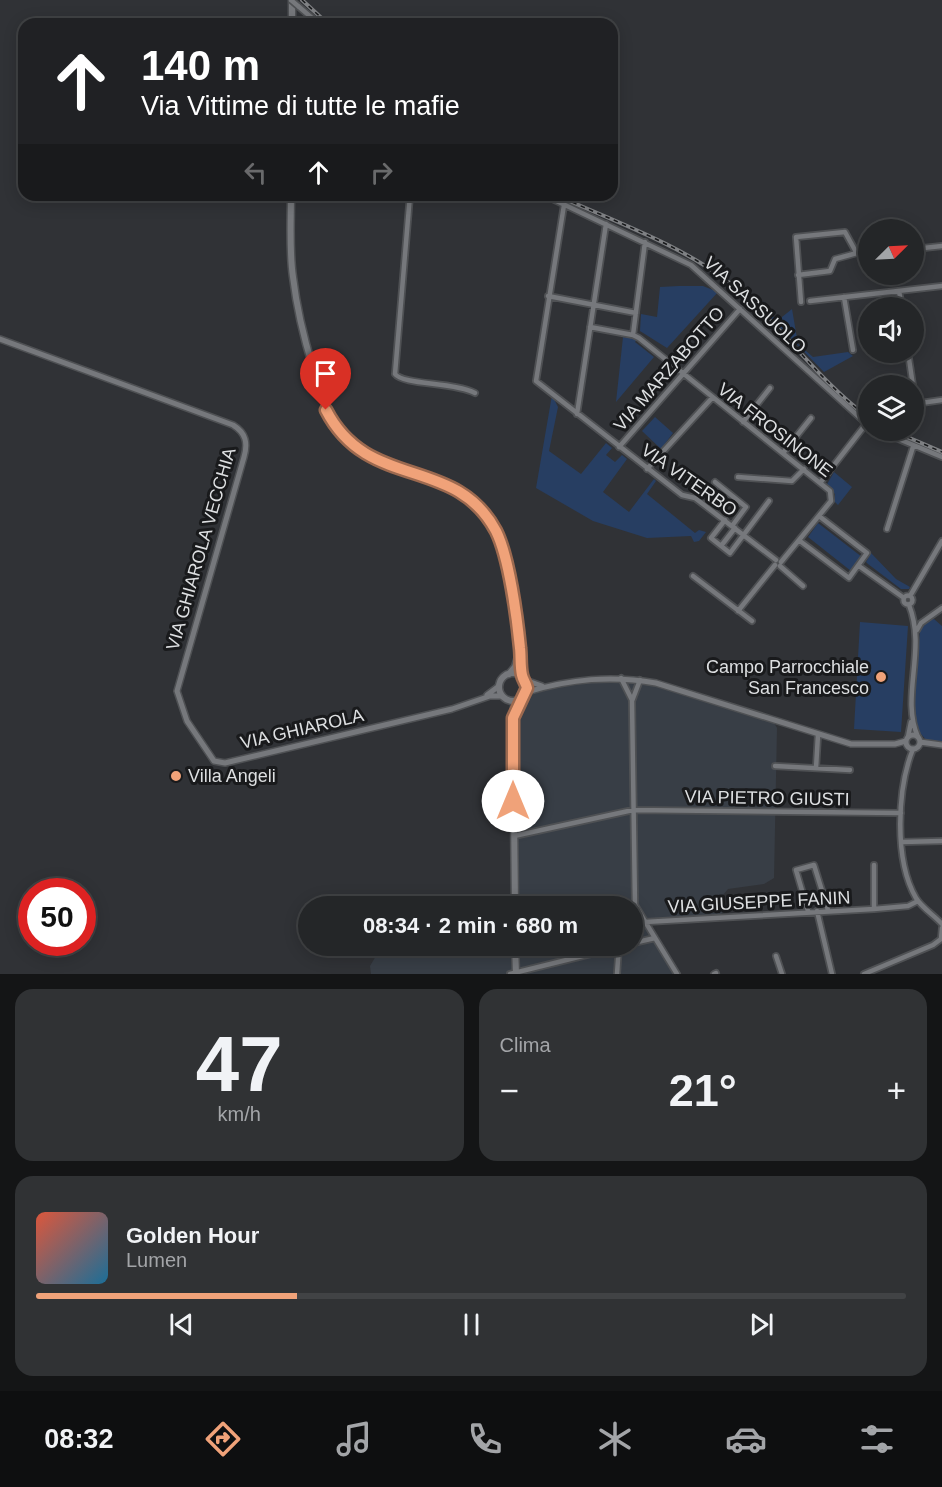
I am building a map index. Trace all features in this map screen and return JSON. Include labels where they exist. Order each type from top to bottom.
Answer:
[{"type":"main road","points":[[292,0],[292,18]]},
{"type":"main road","points":[[291,201],[293,278],[326,410],[343,437],[364,454],[380,463],[452,487],[483,512],[501,544],[526,692],[513,718]]},
{"type":"main road","points":[[515,896],[513,718],[508,701],[502,696],[499,686],[502,678],[515,667],[520,647]]},
{"type":"main road","points":[[509,674],[524,678]]},
{"type":"main road","points":[[508,701],[521,699]]},
{"type":"main road","points":[[514,973],[515,956]]},
{"type":"street","points":[[292,0],[312,18]]},
{"type":"street","points":[[409,201],[395,374],[402,380],[457,386],[475,393]]},
{"type":"street","name":"VIA SASSUOLO","points":[[556,201],[691,265],[858,416]]},
{"type":"street","points":[[564,205],[548,297],[636,313]]},
{"type":"street","points":[[577,414],[606,224]]},
{"type":"street","points":[[798,275],[830,270],[835,259],[857,253],[845,232],[796,237],[798,275],[801,302]]},
{"type":"street","points":[[590,327],[633,335],[645,242]]},
{"type":"street","points":[[924,248],[942,246]]},
{"type":"street","points":[[810,301],[942,286]]},
{"type":"street","points":[[899,291],[900,297]]},
{"type":"street","name":"VIA VITERBO","points":[[548,297],[535,379],[682,495],[695,498],[725,520],[803,586]]},
{"type":"street","points":[[844,297],[853,350]]},
{"type":"street","name":"VIA MARZABOTTO","points":[[619,447],[740,309]]},
{"type":"street","name":"VIA FROSINONE","points":[[633,335],[830,490],[833,498],[800,541],[778,563],[738,611]]},
{"type":"street","name":"VIA GHIAROLA VECCHIA","points":[[0,339],[233,425],[244,436],[247,444],[244,457],[178,682]]},
{"type":"street","points":[[743,422],[770,388]]},
{"type":"street","points":[[647,469],[712,398]]},
{"type":"street","points":[[924,403],[942,400]]},
{"type":"street","points":[[783,453],[811,418]]},
{"type":"street","points":[[820,483],[858,437]]},
{"type":"street","points":[[900,441],[942,457]]},
{"type":"street","points":[[887,529],[913,447]]},
{"type":"street","points":[[738,477],[792,481],[804,469]]},
{"type":"street","points":[[715,482],[746,507],[721,546]]},
{"type":"street","name":"VIA VITERBO","points":[[744,535],[769,501]]},
{"type":"street","points":[[800,541],[849,578],[859,566],[867,554],[819,516]]},
{"type":"street","points":[[725,520],[711,538],[721,546],[730,553],[744,535]]},
{"type":"street","points":[[904,598],[910,596],[942,541]]},
{"type":"street","points":[[859,566],[904,598],[905,603],[909,605],[917,631],[911,719],[907,739],[913,749]]},
{"type":"street","points":[[693,576],[752,621]]},
{"type":"street","points":[[909,605],[912,601],[910,596]]},
{"type":"street","points":[[917,631],[921,623],[942,608]]},
{"type":"street","points":[[524,678],[533,685],[547,686]]},
{"type":"street","points":[[621,678],[632,702]]},
{"type":"street","points":[[526,692],[582,679],[640,680],[851,744],[907,739],[912,735],[919,740],[942,745]]},
{"type":"street","points":[[634,896],[632,702],[640,680]]},
{"type":"street","name":"VIA GHIAROLA","points":[[178,682],[178,700],[187,721],[210,758],[225,763],[452,709],[483,698],[502,696]]},
{"type":"street","name":"VIA GHIAROLA","points":[[483,698],[499,686]]},
{"type":"street","points":[[911,719],[919,740]]},
{"type":"street","points":[[816,768],[818,735]]},
{"type":"street","points":[[864,974],[933,945],[941,939],[942,926],[918,901],[903,866],[901,813],[908,759],[919,740]]},
{"type":"street","points":[[775,766],[850,770]]},
{"type":"street","name":"VIA PIETRO GIUSTI","points":[[513,836],[633,810],[901,813]]},
{"type":"street","points":[[901,842],[942,841]]},
{"type":"street","points":[[808,912],[796,870],[814,865],[828,910]]},
{"type":"street","name":"VIA GIUSEPPE FANIN","points":[[874,865],[874,909]]},
{"type":"street","name":"VIA GIUSEPPE FANIN","points":[[645,922],[874,909],[908,906],[918,901]]},
{"type":"street","points":[[817,911],[832,974]]},
{"type":"street","points":[[643,919],[677,974]]},
{"type":"street","points":[[643,941],[655,938]]},
{"type":"street","points":[[514,973],[580,956]]},
{"type":"street","points":[[617,974],[618,956]]},
{"type":"street","points":[[776,956],[782,974]]},
{"type":"shaded area","points":[[703,286],[718,292],[667,348],[640,331],[641,314],[657,317],[660,287]]},
{"type":"shaded area","points":[[754,301],[765,302],[765,308],[777,321],[792,309],[798,344],[813,357],[848,352],[853,356],[824,372]]},
{"type":"shaded area","points":[[628,334],[638,338],[635,342],[654,357],[616,402],[623,337],[627,338]]},
{"type":"shaded area","points":[[552,395],[558,407],[549,451],[581,474],[606,443],[612,448],[606,455],[615,462],[622,455],[627,459],[603,492],[629,512],[654,479],[656,481],[647,494],[695,533],[699,530],[706,532],[699,541],[694,542],[691,536],[647,538],[593,521],[536,488]]},
{"type":"shaded area","points":[[655,417],[673,433],[661,449],[642,431]]},
{"type":"shaded area","points":[[834,472],[852,487],[838,505],[834,501],[835,494],[826,486]]},
{"type":"shaded area","points":[[818,523],[862,557],[851,571],[808,537]]},
{"type":"shaded area","points":[[871,553],[896,579],[910,587],[909,589],[901,589],[868,564],[866,562]]},
{"type":"shaded area","points":[[934,619],[942,626],[942,742],[928,742],[913,725],[920,630],[928,621]]},
{"type":"shaded area","name":"Campo Parrocchiale San Francesco","points":[[860,622],[908,626],[901,732],[854,729]]},
{"type":"shaded area","points":[[582,679],[632,679],[774,723],[777,728],[774,878],[764,884],[728,889],[723,895],[723,912],[717,918],[646,922],[676,974],[371,974],[370,966],[376,956],[643,956],[643,896],[512,896],[509,702]]},
{"type":"railway","points":[[302,0],[322,18]]},
{"type":"railway","points":[[570,201],[647,235],[712,270],[766,316],[815,369],[858,409]]},
{"type":"railway","points":[[916,441],[942,452]]},
{"type":"place","name":"Campo Parrocchiale San Francesco","points":[[881,677]]},
{"type":"place","name":"Villa Angeli","points":[[176,776]]},
{"type":"route","points":[[326,410],[337,429],[352,446],[380,463],[452,487],[478,506],[496,532],[505,560],[520,647],[522,677],[527,684],[526,692],[513,718],[513,801]]}]
